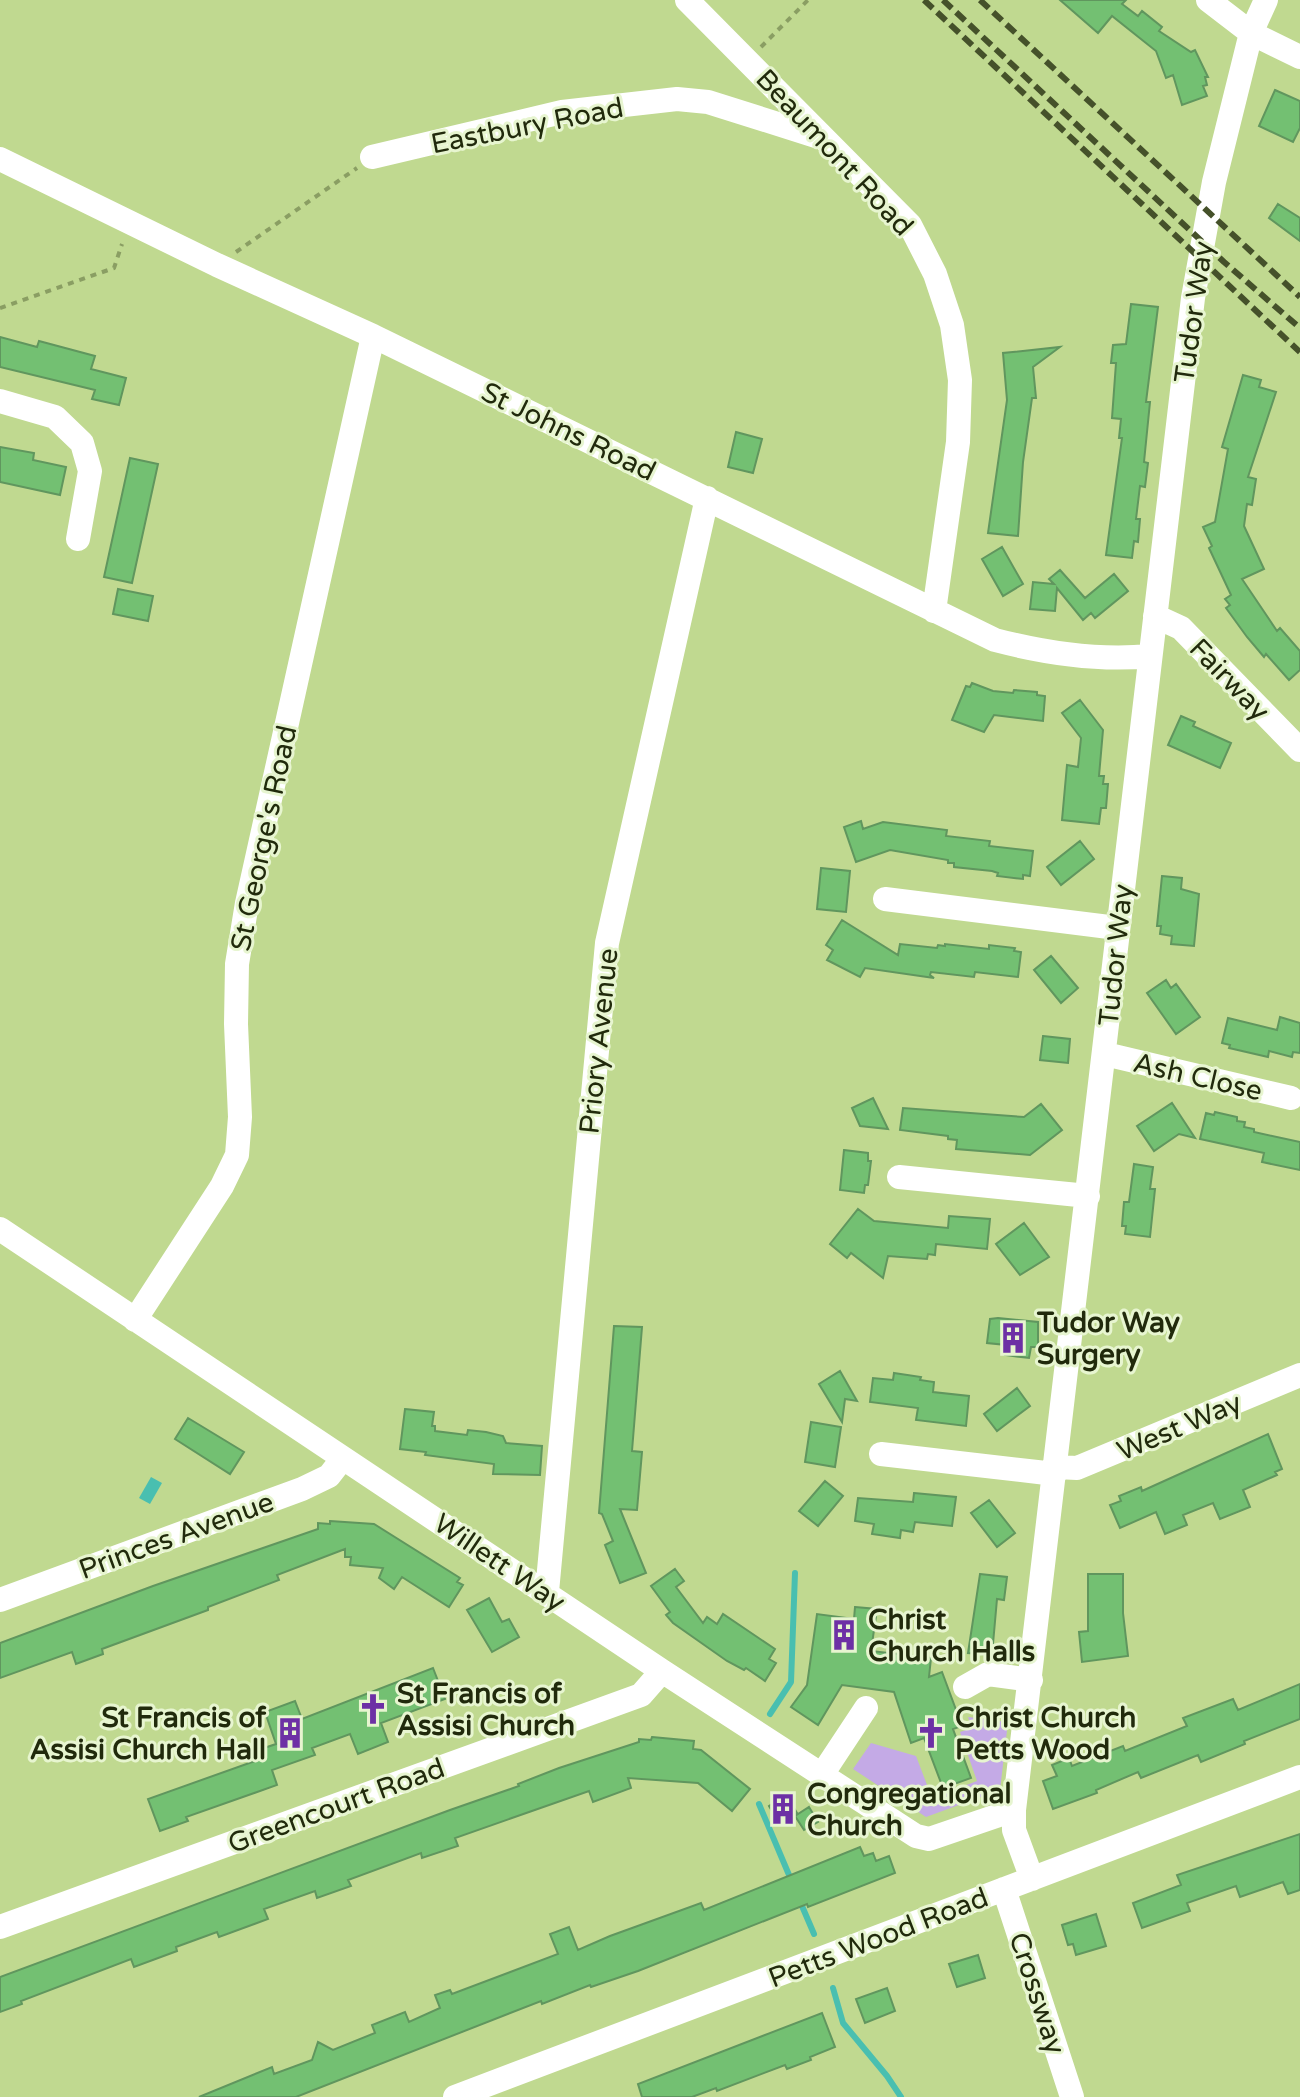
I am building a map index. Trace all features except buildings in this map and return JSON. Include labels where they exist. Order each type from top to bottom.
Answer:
[{"type":"street","name":"Beaumont Road","points":[[687,0],[910,225],[935,274],[952,325],[960,380],[958,442],[934,611]]},
{"type":"street","points":[[1208,0],[1251,33],[1300,57]]},
{"type":"street","name":"Tudor Way","points":[[1032,1879],[1014,1830],[1014,1810],[1200,252],[1251,33],[1266,0]]},
{"type":"street","name":"Eastbury Road","points":[[372,157],[562,112],[677,99],[708,102],[821,138]]},
{"type":"street","name":"St Johns Road","points":[[0,159],[217,265],[373,336],[995,640],[1027,648],[1120,659],[1150,656]]},
{"type":"street","name":"St George's Road","points":[[135,1320],[222,1186],[237,1155],[240,1117],[237,964],[247,903],[373,336]]},
{"type":"street","points":[[0,401],[55,417],[82,443],[90,471],[78,539]]},
{"type":"street","name":"Priory Avenue","points":[[547,1592],[607,943],[707,498]]},
{"type":"street","name":"Fairway","points":[[1155,616],[1181,628],[1300,750]]},
{"type":"street","points":[[885,899],[1117,928]]},
{"type":"street","name":"Ash Close","points":[[1105,1054],[1291,1098]]},
{"type":"street","points":[[899,1177],[1088,1196]]},
{"type":"street","name":"Willett Way","points":[[0,1229],[662,1671],[916,1836],[929,1839],[1014,1810]]},
{"type":"street","name":"West Way","points":[[881,1454],[1056,1470],[1077,1468],[1300,1375]]},
{"type":"street","name":"Princes Avenue","points":[[0,1600],[302,1489],[329,1476],[343,1458]]},
{"type":"street","name":"Greencourt Road","points":[[0,1927],[641,1695],[653,1685],[662,1671]]},
{"type":"street","points":[[965,1687],[988,1674],[1031,1680]]},
{"type":"street","points":[[821,1776],[866,1708]]},
{"type":"street","name":"Petts Wood Road","points":[[455,2097],[1300,1777]]},
{"type":"street","name":"Crossway","points":[[1004,1889],[1072,2097]]},
{"type":"path","points":[[749,60],[808,0]]},
{"type":"path","points":[[217,265],[372,157]]},
{"type":"path","points":[[0,308],[114,268],[130,222]]},
{"type":"shaded area","points":[[968,1717],[1008,1722],[1000,1790],[926,1817],[853,1769],[871,1743],[916,1756],[932,1798],[977,1781],[960,1732],[972,1728]]},
{"type":"water","points":[[151,1477],[162,1483],[150,1504],[139,1498]]},
{"type":"waterway","points":[[770,1714],[791,1682],[795,1573]]},
{"type":"waterway","points":[[759,1804],[792,1882]]},
{"type":"waterway","points":[[799,1899],[814,1934]]},
{"type":"waterway","points":[[833,1988],[843,2023],[901,2097]]},
{"type":"railway","points":[[924,0],[1300,352]]},
{"type":"railway","points":[[943,0],[1224,262],[1300,328]]},
{"type":"railway","points":[[980,0],[1300,297]]},
{"type":"place","name":"Tudor Way Surgery","points":[[1013,1338]]},
{"type":"place","name":"Christ Church Halls","points":[[844,1635]]},
{"type":"place","name":"St Francis of Assisi Church","points":[[373,1709]]},
{"type":"place","name":"St Francis of Assisi Church Hall","points":[[290,1733]]},
{"type":"place","name":"Christ Church Petts Wood","points":[[931,1733]]},
{"type":"place","name":"Congregational Church","points":[[783,1809]]}]
